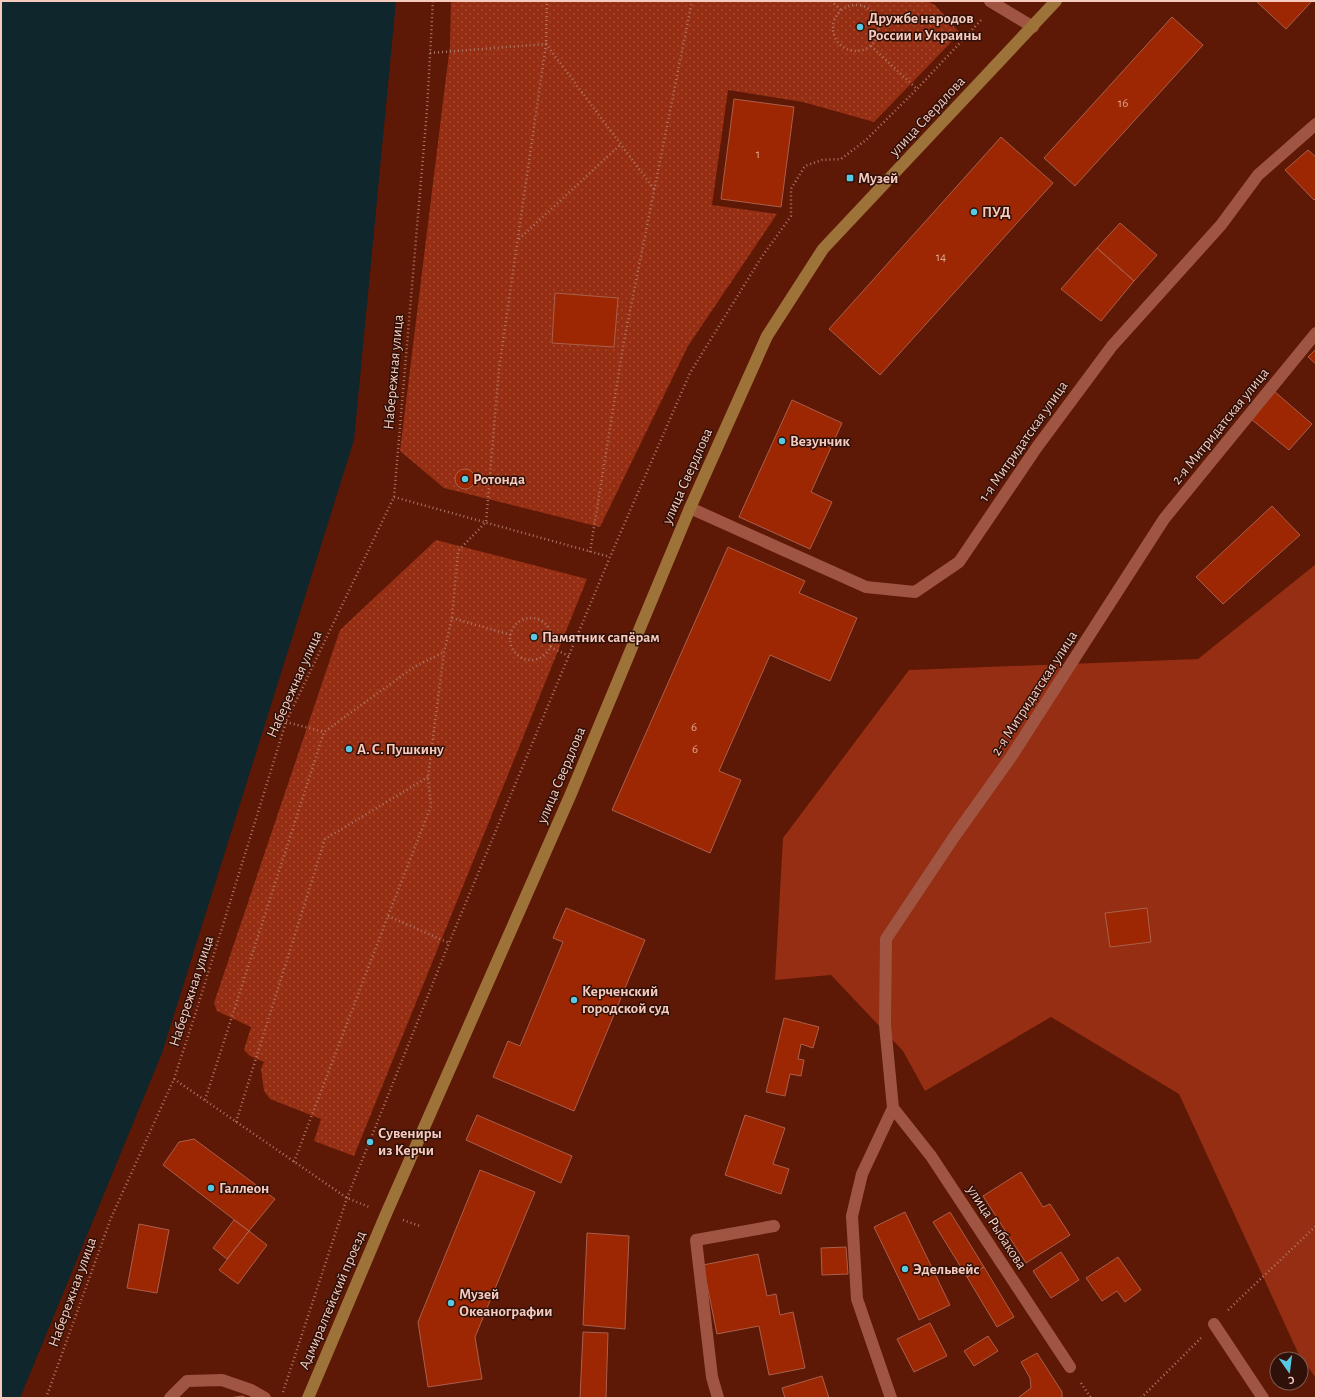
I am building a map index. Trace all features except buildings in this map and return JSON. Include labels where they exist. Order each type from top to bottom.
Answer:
[{"type":"main road","name":"улица Свердлова","points":[[386,1214],[570,796],[690,508],[767,336],[823,249],[1056,1]]},
{"type":"main road","name":"Адмиралтейский проезд","points":[[308,1398],[386,1214]]},
{"type":"lane","points":[[993,3],[1033,27]]},
{"type":"lane","name":"1-я Митридатская улица","points":[[690,508],[866,587],[915,592],[959,562],[1037,447],[1112,346],[1221,225],[1258,175],[1316,124]]},
{"type":"lane","name":"2-я Митридатская улица","points":[[893,1108],[884,1025],[886,939],[954,837],[1011,757],[1164,519],[1316,333]]},
{"type":"lane","points":[[891,1398],[857,1299],[852,1216],[862,1174],[893,1108]]},
{"type":"lane","name":"улица Рыбакова","points":[[893,1108],[931,1156],[1070,1367]]},
{"type":"lane","points":[[718,1398],[712,1377],[696,1240],[774,1226]]},
{"type":"lane","points":[[1214,1324],[1263,1398]]},
{"type":"lane","points":[[170,1398],[187,1380],[222,1380],[251,1390],[265,1398]]},
{"type":"path","name":"Набережная улица","points":[[46,1398],[111,1218],[174,1079],[286,722],[394,496],[427,110],[433,1]]},
{"type":"path","points":[[294,1162],[431,806],[428,777],[444,652],[452,618],[458,551],[486,522],[499,369],[546,44],[548,1]]},
{"type":"path","points":[[590,552],[624,341],[692,1]]},
{"type":"path","points":[[832,1],[841,10]]},
{"type":"path","points":[[281,1398],[347,1198],[449,943],[610,557],[690,373],[760,258],[791,216],[791,189],[805,166],[822,160],[841,159],[866,140],[917,89],[993,3]]},
{"type":"path","points":[[854,4],[869,8],[874,13],[878,19],[879,34],[871,46],[856,52],[841,46],[836,40],[833,32],[833,24],[836,16],[841,10],[854,4]]},
{"type":"path","points":[[430,53],[546,44]]},
{"type":"path","points":[[546,44],[655,190]]},
{"type":"path","points":[[871,46],[917,89]]},
{"type":"path","points":[[518,240],[620,144]]},
{"type":"path","points":[[394,496],[610,557]]},
{"type":"path","points":[[531,617],[538,618],[549,627],[552,634],[552,641],[547,654],[541,658],[528,660],[521,658],[516,654],[510,642],[511,635],[512,628],[517,622],[531,617]]},
{"type":"path","points":[[452,618],[511,635]]},
{"type":"path","points":[[550,648],[569,656]]},
{"type":"path","points":[[205,1100],[324,732],[414,667],[444,652]]},
{"type":"path","points":[[286,722],[324,732]]},
{"type":"path","points":[[236,1122],[325,839],[428,777]]},
{"type":"path","points":[[388,916],[449,943]]},
{"type":"path","points":[[174,1079],[347,1198]]},
{"type":"shaded area","points":[[451,1],[927,1],[935,5],[960,33],[874,122],[803,102],[728,90],[712,205],[777,214],[688,346],[600,527],[444,488],[400,451],[450,45]]},
{"type":"shaded area","points":[[436,540],[587,579],[354,1156],[314,1141],[321,1119],[270,1099],[264,1091],[261,1069],[264,1062],[250,1056],[244,1050],[251,1027],[217,1011],[214,1003],[340,630]]},
{"type":"shaded area","points":[[1316,564],[1316,1378],[1309,1369],[1309,1351],[1297,1351],[1179,1094],[1051,1017],[925,1091],[903,1051],[831,975],[775,980],[783,838],[909,670],[1198,659]]},
{"type":"water","points":[[1,1],[396,1],[354,440],[162,1053],[20,1398],[1,1398]]},
{"type":"place","name":"Дружбе народов России и Украины","points":[[860,27]]},
{"type":"place","name":"Музей","points":[[850,178]]},
{"type":"place","name":"ПУД","points":[[974,212]]},
{"type":"place","name":"Везунчик","points":[[782,441]]},
{"type":"place","name":"Ротонда","points":[[465,479]]},
{"type":"place","name":"Памятник сапёрам","points":[[534,637]]},
{"type":"place","name":"А. С. Пушкину","points":[[349,749]]},
{"type":"place","name":"Керченский городской суд","points":[[574,1000]]},
{"type":"place","name":"Сувениры из Керчи","points":[[370,1142]]},
{"type":"place","name":"Галлеон","points":[[211,1188]]},
{"type":"place","name":"Эдельвейс","points":[[905,1269]]},
{"type":"place","name":"Музей Океанографии","points":[[451,1303]]}]
